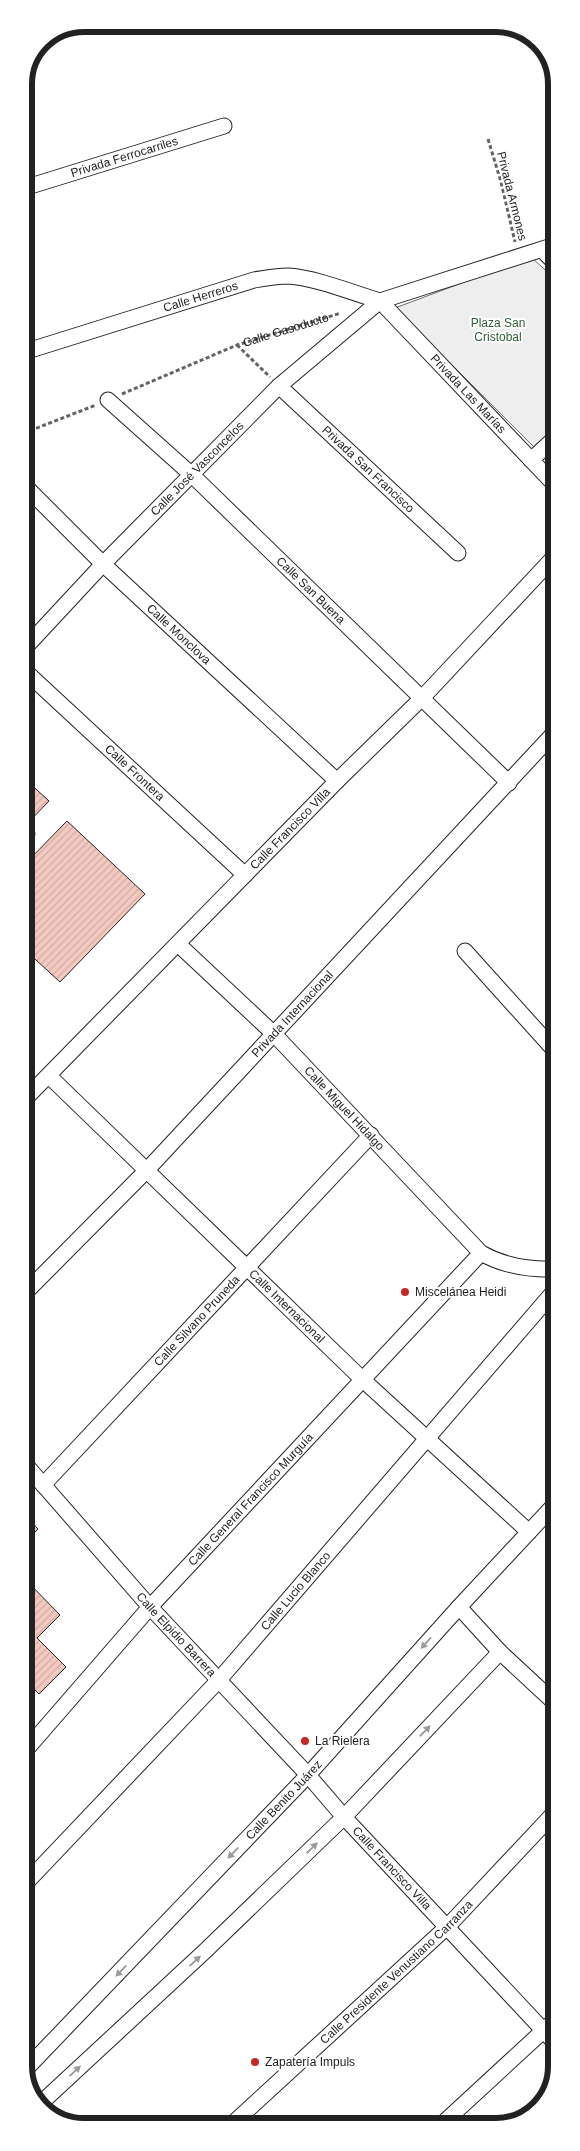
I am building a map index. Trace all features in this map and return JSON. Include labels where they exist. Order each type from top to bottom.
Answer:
[{"type":"street","name":"Privada Ferrocarriles","points":[[32,186],[224,126]]},
{"type":"street","points":[[380,301],[548,247]]},
{"type":"street","name":"Calle Herreros","points":[[32,349],[254,280],[273,276],[290,276],[306,279],[380,301]]},
{"type":"street","name":"Calle José Vasconcelos","points":[[32,640],[103,564],[279,386],[380,301]]},
{"type":"street","name":"Privada Las Marías","points":[[380,301],[548,478]]},
{"type":"street","name":"Privada San Francisco","points":[[279,386],[458,553]]},
{"type":"street","name":"Calle San Buena","points":[[108,400],[192,475],[510,783]]},
{"type":"street","points":[[531,460],[548,444]]},
{"type":"street","name":"Calle Monclova","points":[[32,493],[103,564],[337,781]]},
{"type":"street","name":"Calle Francisco Villa","points":[[32,1093],[337,781],[422,697],[548,563]]},
{"type":"street","name":"Calle Frontera","points":[[32,677],[245,875]]},
{"type":"street","name":"Privada Internacional","points":[[32,1286],[146,1171],[510,783],[548,740]]},
{"type":"street","name":"Calle Miguel Hidalgo","points":[[178,944],[274,1034],[371,1134],[481,1253],[512,1266],[548,1268]]},
{"type":"street","points":[[465,951],[548,1043]]},
{"type":"street","name":"Calle Internacional","points":[[50,1076],[362,1378],[528,1532]]},
{"type":"street","name":"Calle Silvano Pruneda","points":[[43,1484],[371,1134]]},
{"type":"street","name":"Calle General Francisco Murguía","points":[[32,1743],[150,1607],[362,1378],[481,1253]]},
{"type":"street","name":"Calle Lucio Blanco","points":[[32,1877],[218,1681],[426,1437],[548,1298]]},
{"type":"street","name":"Calle Elpidio Barrera","points":[[32,1472],[150,1607],[308,1775],[330,1801]]},
{"type":"street","name":"Calle Benito Juárez","points":[[32,2063],[308,1775],[548,1511]]},
{"type":"street","points":[[459,1607],[500,1652],[548,1697]]},
{"type":"street","points":[[44,2100],[204,1952],[344,1817],[500,1652]]},
{"type":"street","name":"Calle Francisco Villa","points":[[330,1801],[548,2034]]},
{"type":"street","name":"Calle Presidente Venustiano Carranza","points":[[239,2118],[448,1926],[548,1820]]},
{"type":"street","points":[[449,2118],[548,2027]]},
{"type":"path","name":"Privada Armones","points":[[488,139],[519,257]]},
{"type":"path","name":"Calle Gasoducto","points":[[32,429],[108,400],[237,345],[342,313]]},
{"type":"path","points":[[237,345],[279,386]]},
{"type":"green space","name":"Plaza San Cristobal","points":[[531,257],[548,273],[548,449],[542,455],[395,308]]},
{"type":"building","points":[[32,785],[49,801],[32,819]]},
{"type":"building","points":[[67,821],[145,894],[60,982],[32,956],[32,857]]},
{"type":"building","points":[[32,1523],[38,1529],[32,1535]]},
{"type":"building","points":[[32,1586],[60,1615],[37,1638],[66,1667],[39,1694],[32,1687]]},
{"type":"place","name":"Miscelánea Heidi","points":[[405,1292]]},
{"type":"place","name":"La Rielera","points":[[305,1741]]},
{"type":"place","name":"Zapatería Impuls","points":[[255,2062]]}]
